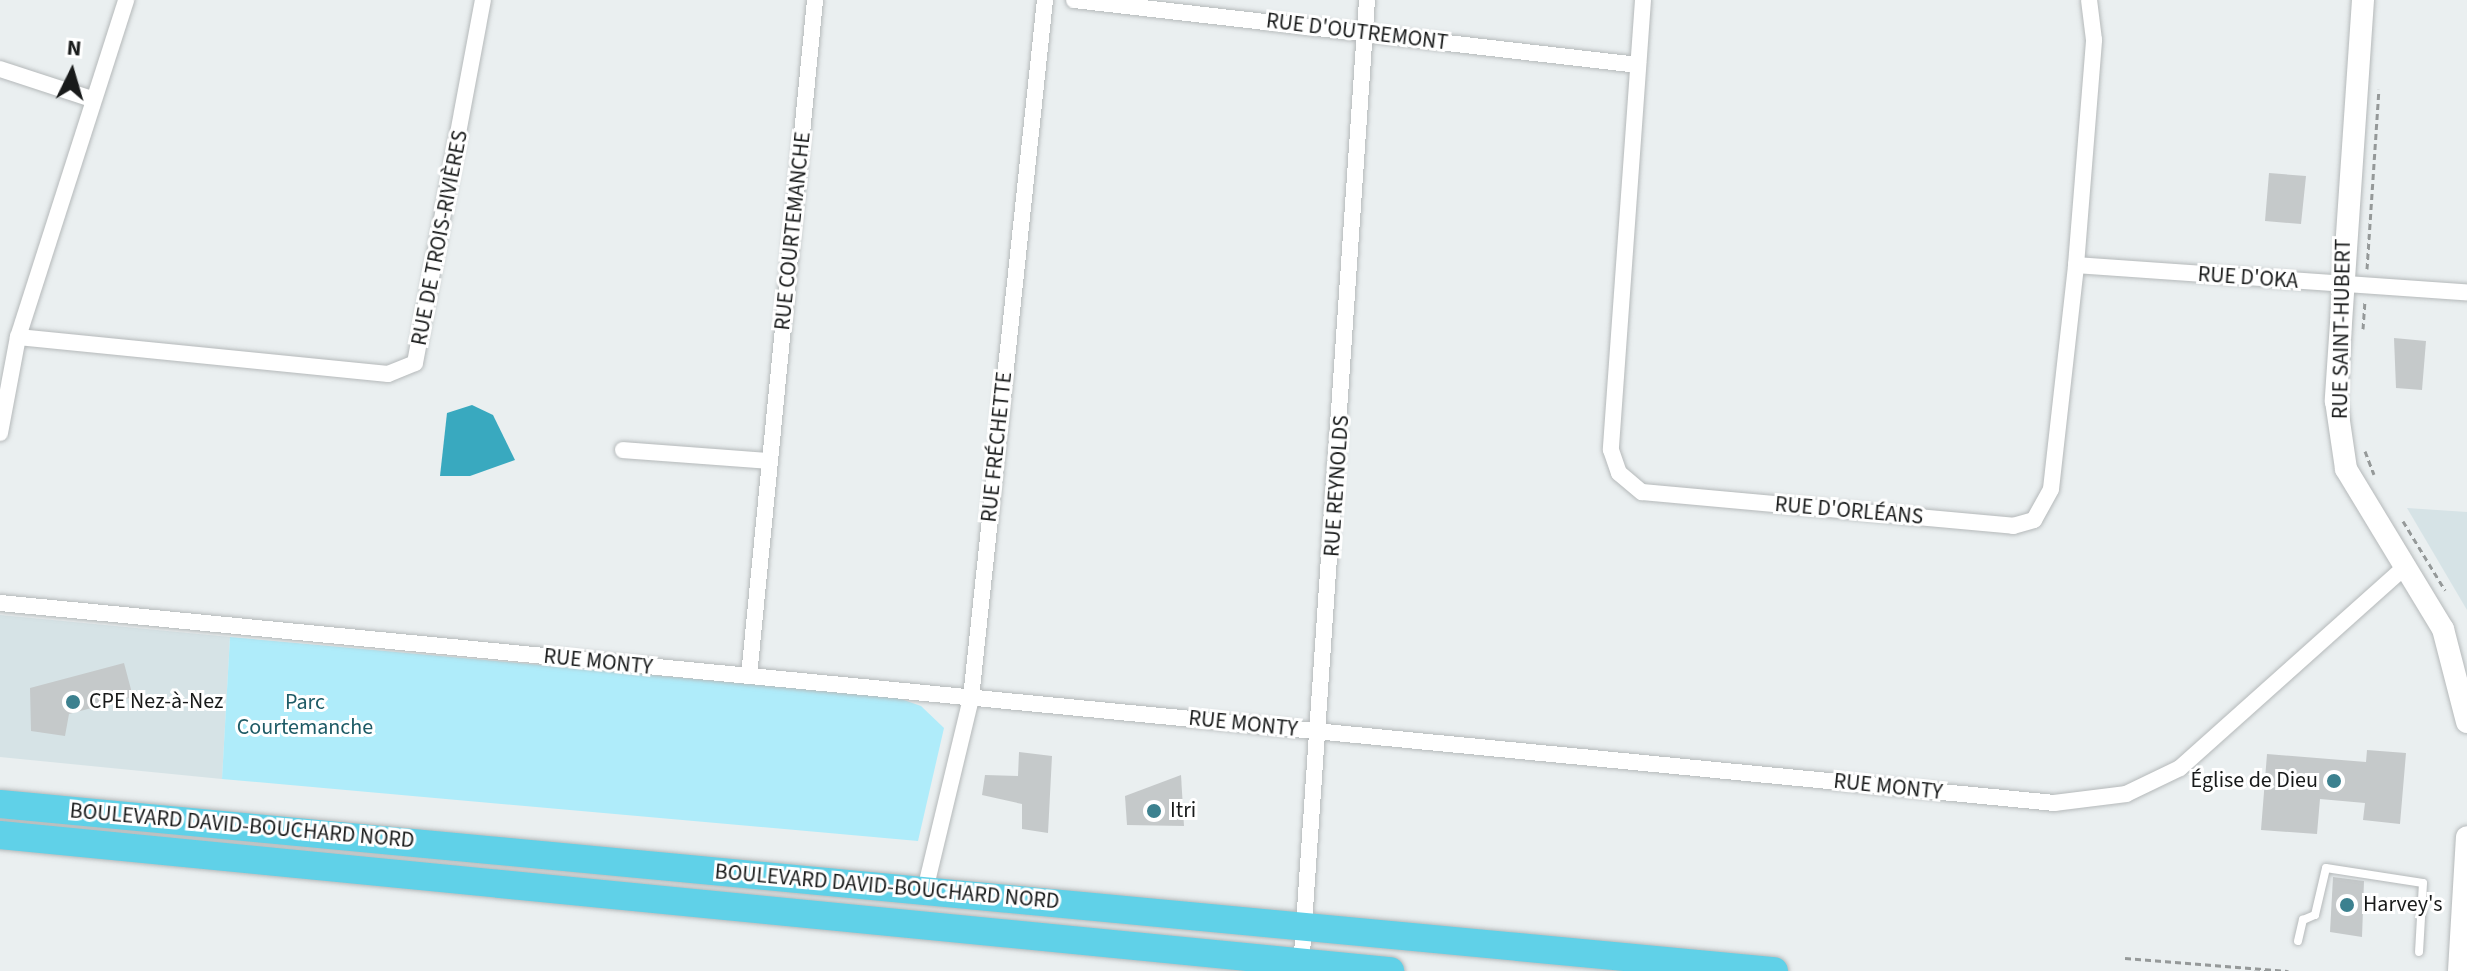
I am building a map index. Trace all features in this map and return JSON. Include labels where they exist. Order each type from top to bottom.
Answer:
[{"type":"highway","name":"BOULEVARD DAVID-BOUCHARD NORD","points":[[0,804],[1774,971]]},
{"type":"highway","name":"BOULEVARD DAVID-BOUCHARD NORD","points":[[0,835],[1301,966],[1390,971]]},
{"type":"street","points":[[0,433],[18,337],[126,0]]},
{"type":"street","name":"RUE DE TROIS-RIVIÈRES","points":[[18,337],[388,374],[415,363],[483,0]]},
{"type":"street","name":"RUE COURTEMANCHE","points":[[749,676],[815,0]]},
{"type":"street","name":"RUE FRÉCHETTE","points":[[925,890],[971,698],[1045,0]]},
{"type":"street","name":"RUE D'OUTREMONT","points":[[1074,0],[1638,65]]},
{"type":"street","name":"RUE REYNOLDS","points":[[1301,966],[1320,732],[1367,0]]},
{"type":"street","name":"RUE D'ORLÉANS","points":[[1643,0],[1611,450],[1619,473],[1642,492],[2013,526],[2034,520],[2051,489],[2076,265],[2094,40],[2089,0]]},
{"type":"street","name":"RUE SAINT-HUBERT","points":[[2363,0],[2338,285],[2336,401],[2346,469],[2456,659],[2467,722]]},
{"type":"street","points":[[0,69],[92,99]]},
{"type":"street","name":"RUE D'OKA","points":[[2076,265],[2467,292]]},
{"type":"street","points":[[623,450],[770,461]]},
{"type":"street","name":"RUE MONTY","points":[[0,603],[1320,732],[2082,801],[2126,794],[2180,768],[2405,567]]},
{"type":"street","points":[[2459,971],[2467,837]]},
{"type":"lane","points":[[2298,941],[2303,920],[2315,915],[2326,868],[2423,883],[2419,952]]},
{"type":"path","name":"RUE SAINT-HUBERT","points":[[2363,332],[2380,73]]},
{"type":"path","name":"RUE SAINT-HUBERT","points":[[2364,444],[2375,478]]},
{"type":"path","points":[[2398,513],[2449,597]]},
{"type":"path","points":[[2125,958],[2288,971]]},
{"type":"shaded area","points":[[472,405],[493,415],[515,460],[470,476],[440,476],[447,413]]},
{"type":"shaded area","points":[[2407,508],[2467,512],[2467,610]]},
{"type":"shaded area","points":[[0,615],[230,637],[222,779],[0,757]]},
{"type":"green space","name":"Parc Courtemanche","points":[[230,637],[895,697],[921,706],[944,728],[918,841],[222,779]]},
{"type":"building","points":[[2269,173],[2306,176],[2301,224],[2265,221]]},
{"type":"building","points":[[2394,338],[2426,341],[2422,390],[2396,388]]},
{"type":"building","name":"CPE Nez-à-Nez","points":[[124,663],[133,697],[69,714],[65,736],[31,731],[30,688]]},
{"type":"building","name":"Église de Dieu","points":[[2367,750],[2406,753],[2400,824],[2363,820],[2365,803],[2320,799],[2317,834],[2261,830],[2267,754],[2366,762]]},
{"type":"building","points":[[1019,752],[1052,756],[1048,833],[1022,829],[1022,804],[982,795],[985,775],[1018,776]]},
{"type":"building","name":"Itri","points":[[1181,775],[1184,826],[1127,825],[1125,796]]},
{"type":"building","name":"Harvey's","points":[[2333,877],[2364,881],[2362,937],[2330,932]]},
{"type":"place","name":"CPE Nez-à-Nez","points":[[73,702]]},
{"type":"place","name":"Église de Dieu","points":[[2334,781]]},
{"type":"place","name":"Itri","points":[[1154,811]]},
{"type":"place","name":"Harvey's","points":[[2347,905]]}]
